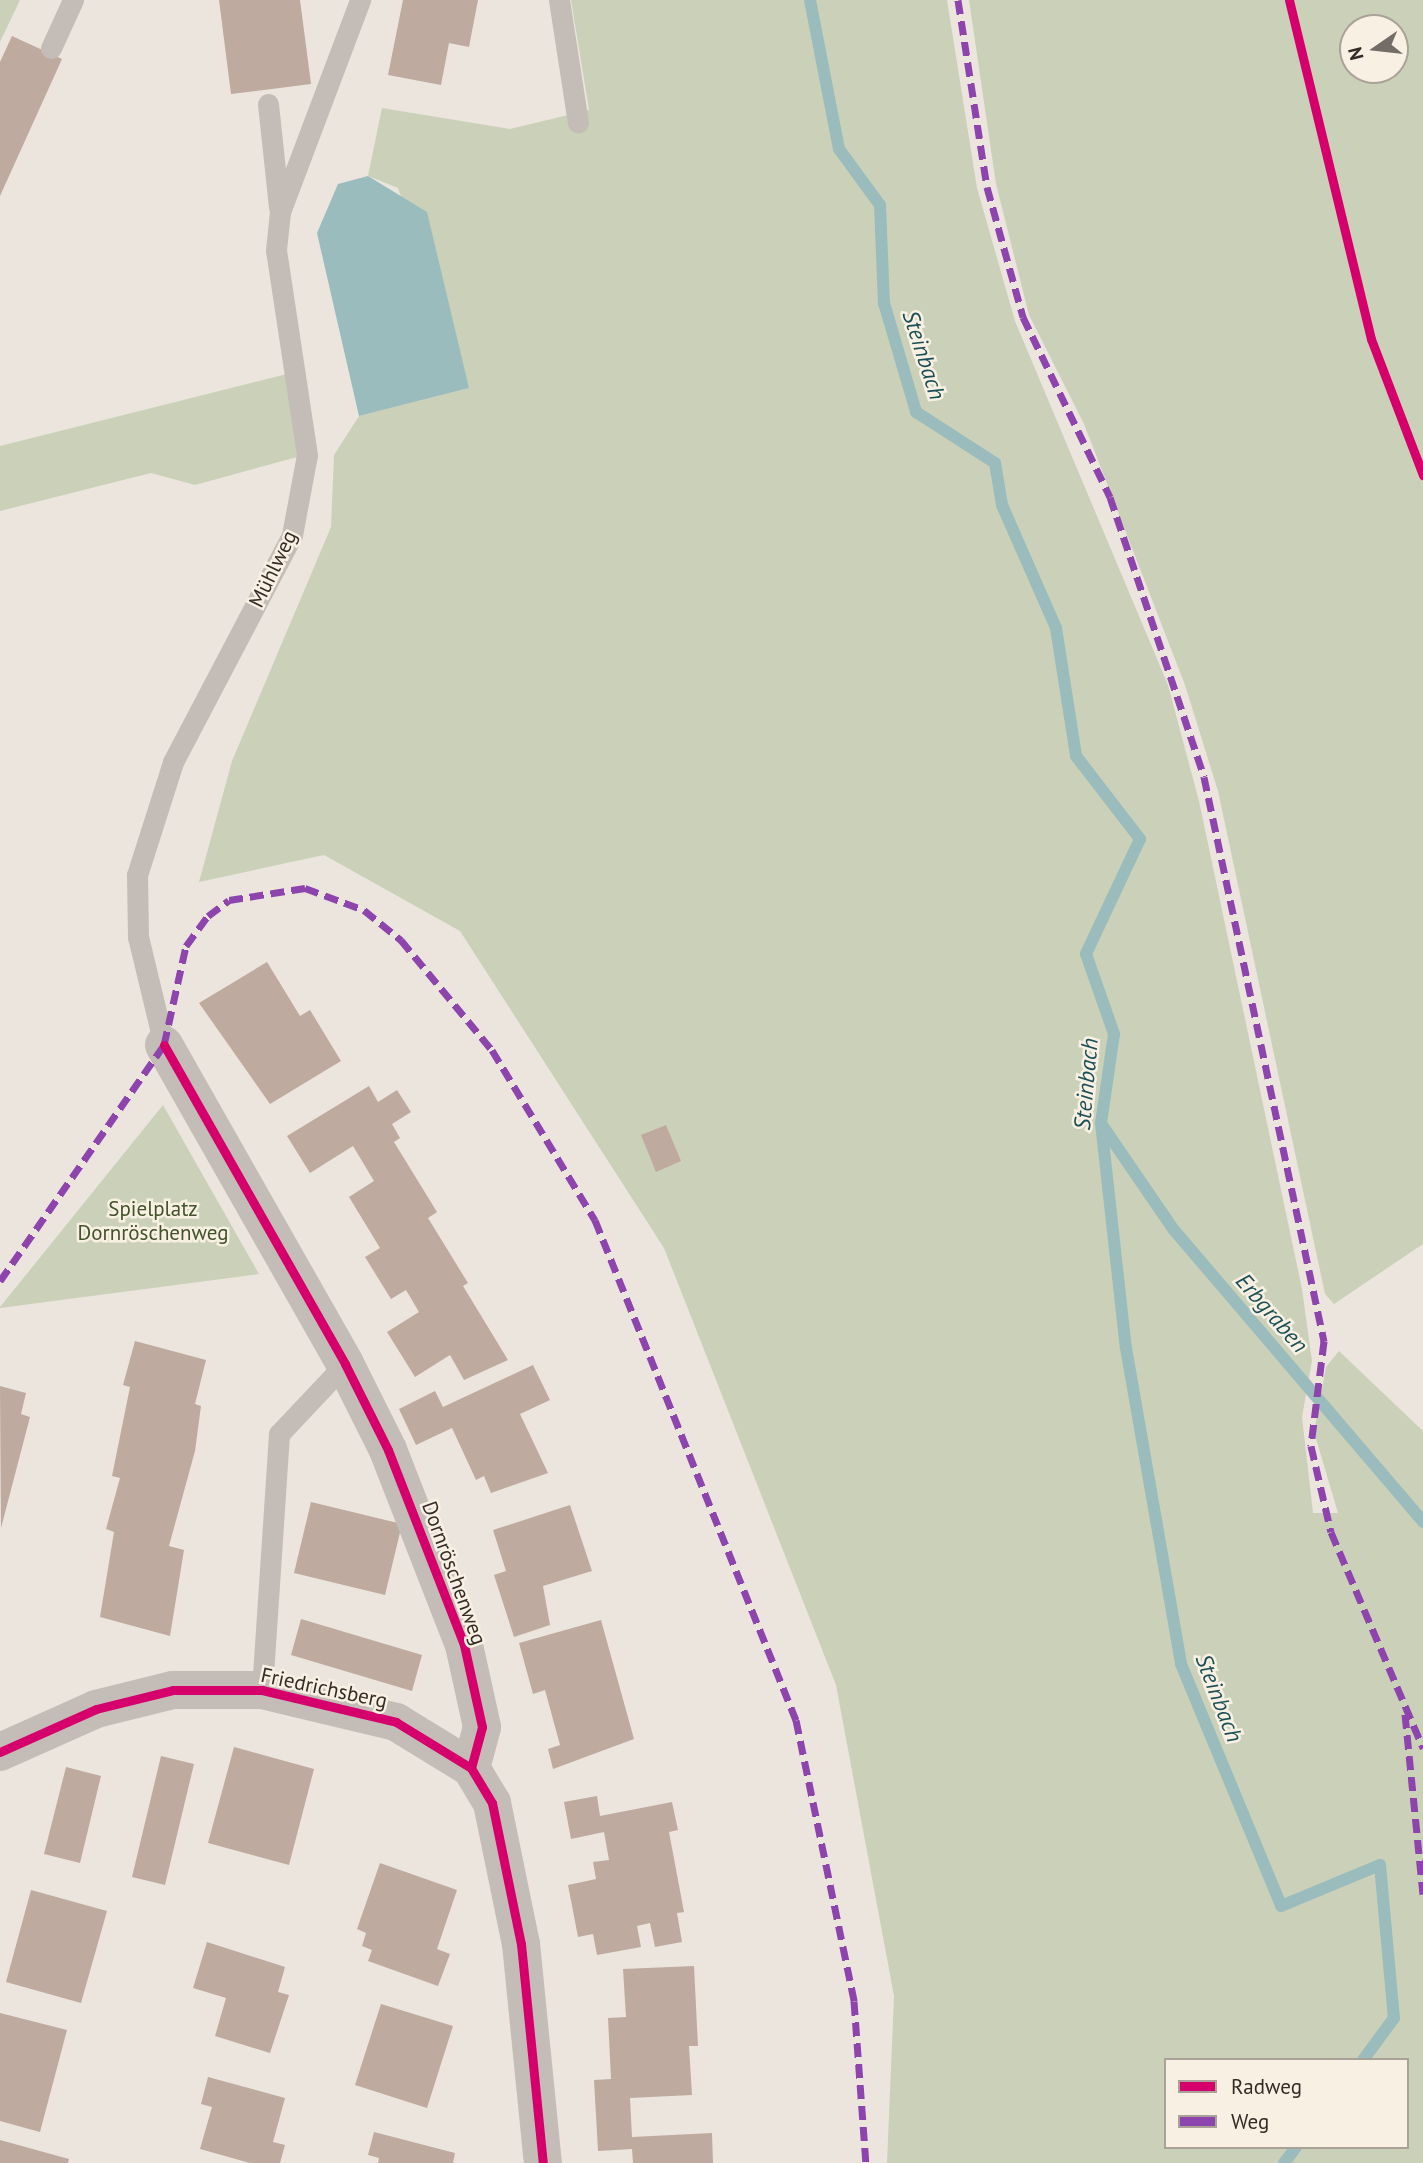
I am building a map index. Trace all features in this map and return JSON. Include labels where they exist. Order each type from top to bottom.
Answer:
[{"type":"street","name":"Dornröschenweg","points":[[164,1045],[345,1364],[388,1451],[464,1645],[482,1727],[471,1768]]},
{"type":"street","name":"Friedrichsberg","points":[[0,1752],[96,1709],[173,1690],[262,1689],[396,1722],[471,1768]]},
{"type":"street","points":[[471,1768],[492,1803],[521,1944],[543,2163]]},
{"type":"lane","points":[[51,48],[73,0]]},
{"type":"lane","name":"Mühlweg","points":[[164,1045],[138,937],[137,875],[173,762],[292,535],[302,498],[307,455],[276,250],[280,212],[360,0]]},
{"type":"lane","points":[[559,0],[578,123]]},
{"type":"lane","points":[[268,104],[280,212]]},
{"type":"lane","points":[[262,1689],[279,1434],[345,1364]]},
{"type":"green space","points":[[0,0],[20,0],[0,42]]},
{"type":"green space","points":[[571,0],[947,0],[977,188],[1015,321],[1168,685],[1199,801],[1302,1289],[1312,1361],[1302,1417],[1313,1513],[1338,1513],[1314,1432],[1326,1367],[1339,1351],[1423,1431],[1423,2163],[887,2163],[894,1996],[836,1685],[664,1248],[460,931],[324,855],[199,882],[232,761],[331,527],[334,455],[359,416],[469,388],[398,188],[368,176],[382,108],[510,129],[589,110]]},
{"type":"green space","points":[[969,0],[1423,0],[1423,1244],[1334,1304],[1325,1294],[1218,791],[1185,685],[1084,424],[1029,315],[996,184]]},
{"type":"green space","points":[[287,374],[301,456],[195,485],[151,473],[0,511],[0,446]]},
{"type":"green space","name":"Spielplatz Dornröschenweg","points":[[163,1105],[259,1274],[0,1308],[0,1307]]},
{"type":"water","points":[[368,176],[427,212],[469,388],[359,416],[317,233],[338,184]]},
{"type":"building","points":[[219,0],[300,0],[311,84],[231,94]]},
{"type":"building","points":[[403,0],[478,0],[469,47],[449,43],[441,85],[388,75]]},
{"type":"building","points":[[12,36],[62,59],[0,196],[0,62]]},
{"type":"building","points":[[267,962],[300,1016],[310,1010],[341,1061],[270,1104],[199,1003]]},
{"type":"building","points":[[369,1086],[378,1102],[397,1090],[411,1112],[392,1124],[400,1138],[394,1142],[437,1212],[428,1218],[468,1283],[463,1286],[508,1360],[464,1380],[450,1355],[415,1377],[387,1332],[419,1312],[406,1290],[391,1299],[365,1257],[380,1248],[349,1197],[374,1181],[353,1146],[310,1173],[287,1136]]},
{"type":"building","points":[[666,1125],[681,1161],[656,1172],[641,1135]]},
{"type":"building","points":[[135,1341],[206,1360],[195,1404],[201,1406],[195,1451],[169,1546],[184,1550],[170,1636],[100,1617],[114,1532],[106,1529],[120,1478],[112,1476],[130,1387],[123,1385]]},
{"type":"building","points":[[533,1365],[550,1400],[520,1414],[548,1473],[491,1493],[484,1476],[476,1480],[452,1428],[416,1445],[399,1409],[435,1391],[443,1407]]},
{"type":"building","points":[[0,1386],[26,1393],[21,1414],[30,1417],[1,1528]]},
{"type":"building","points":[[311,1502],[402,1524],[385,1595],[294,1573]]},
{"type":"building","points":[[570,1505],[592,1571],[543,1586],[550,1625],[514,1637],[494,1575],[506,1571],[493,1530]]},
{"type":"building","points":[[301,1619],[422,1655],[412,1691],[291,1655]]},
{"type":"building","points":[[601,1620],[634,1739],[553,1769],[548,1749],[560,1745],[545,1690],[533,1694],[519,1643]]},
{"type":"building","points":[[234,1747],[314,1769],[289,1865],[208,1843]]},
{"type":"building","points":[[161,1756],[194,1764],[165,1885],[132,1877]]},
{"type":"building","points":[[66,1767],[101,1776],[80,1863],[44,1854]]},
{"type":"building","points":[[597,1796],[600,1816],[672,1802],[678,1830],[669,1832],[684,1912],[677,1913],[682,1942],[655,1947],[650,1923],[637,1926],[641,1947],[597,1955],[593,1934],[578,1937],[568,1885],[596,1879],[593,1862],[609,1860],[604,1832],[571,1839],[564,1802]]},
{"type":"building","points":[[380,1863],[457,1890],[437,1949],[450,1954],[438,1986],[368,1961],[372,1950],[362,1946],[366,1933],[357,1929]]},
{"type":"building","points":[[31,1890],[107,1911],[81,2003],[6,1982]]},
{"type":"building","points":[[207,1942],[285,1967],[278,1992],[289,1995],[270,2053],[215,2036],[226,1998],[193,1988]]},
{"type":"building","points":[[694,1966],[698,2046],[689,2046],[692,2095],[630,2098],[632,2137],[712,2133],[713,2163],[633,2163],[632,2149],[598,2151],[594,2080],[611,2079],[608,2018],[626,2017],[623,1969]]},
{"type":"building","points":[[381,2004],[453,2026],[427,2108],[355,2085]]},
{"type":"building","points":[[0,2013],[67,2030],[40,2132],[0,2121]]},
{"type":"building","points":[[208,2077],[285,2098],[273,2142],[285,2145],[280,2163],[250,2163],[200,2149],[212,2107],[201,2104]]},
{"type":"building","points":[[374,2132],[455,2153],[453,2163],[378,2163],[379,2158],[368,2155]]},
{"type":"building","points":[[0,2140],[69,2159],[68,2163],[0,2163]]},
{"type":"waterway","name":"Steinbach","points":[[810,0],[839,149],[880,205],[884,303],[916,412],[995,463],[1002,505],[1056,628],[1076,756],[1140,839],[1086,954],[1114,1034],[1101,1123],[1126,1348],[1181,1664],[1281,1906],[1380,1865],[1394,2018],[1364,2058]]},
{"type":"waterway","name":"Erbgraben","points":[[1102,1125],[1174,1230],[1423,1522]]},
{"type":"waterway","name":"Steinbach","points":[[1284,2163],[1294,2149]]},
{"type":"marked path","points":[[958,0],[987,187],[1023,317],[1110,497],[1204,777],[1324,1341],[1311,1446],[1331,1532],[1423,1748]]},
{"type":"marked path","points":[[0,1281],[164,1045],[186,946],[208,916],[229,900],[305,888],[364,910],[401,940],[492,1050],[595,1220],[796,1720],[854,2001],[866,2163]]},
{"type":"marked path","points":[[1405,1714],[1423,1894]]},
{"type":"cycle path","points":[[1289,0],[1371,339],[1423,475]]},
{"type":"cycle path","points":[[164,1045],[345,1364],[388,1450],[464,1645],[482,1727],[471,1768],[492,1803],[521,1944],[543,2163]]},
{"type":"cycle path","points":[[0,1752],[96,1709],[173,1690],[262,1690],[396,1722],[471,1768]]}]
